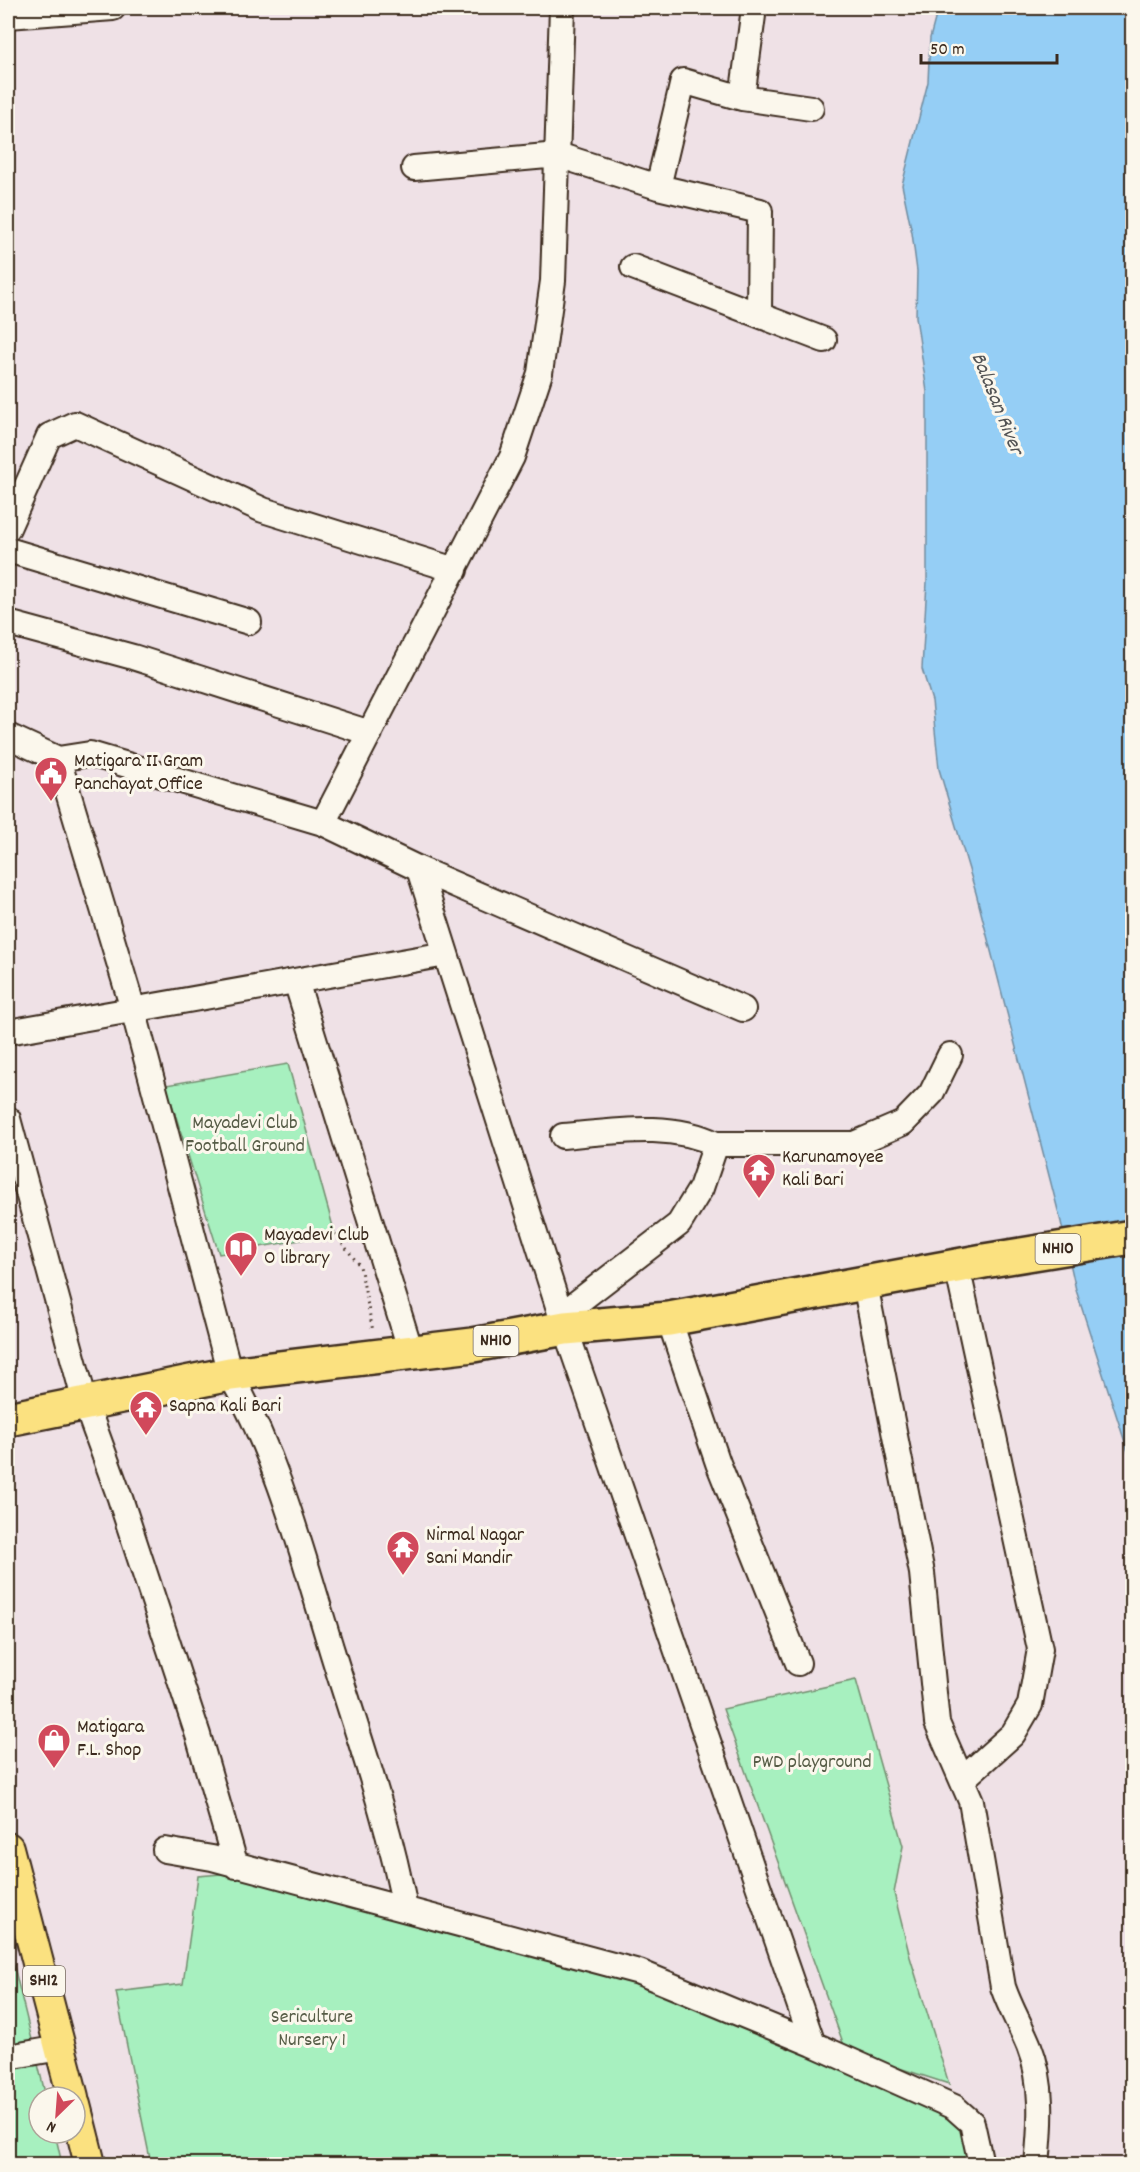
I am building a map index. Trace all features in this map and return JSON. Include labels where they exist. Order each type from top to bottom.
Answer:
[{"type":"highway","name":"NH10","points":[[8,1419],[230,1374],[473,1345],[563,1322],[669,1319],[971,1263],[1132,1237]]},
{"type":"main road","name":"SH12","points":[[10,1857],[70,2085]]},
{"type":"main road","points":[[85,2145],[90,2164]]},
{"type":"street","points":[[8,16],[113,8]]},
{"type":"street","points":[[323,823],[512,457],[540,373],[554,281],[562,8]]},
{"type":"street","points":[[742,98],[754,8]]},
{"type":"street","points":[[658,187],[683,81],[742,98],[812,108]]},
{"type":"street","points":[[414,168],[558,155],[658,187],[759,211],[759,313]]},
{"type":"street","points":[[633,267],[759,313],[824,340]]},
{"type":"street","points":[[9,520],[49,436],[75,424],[263,510],[455,570]]},
{"type":"street","points":[[8,550],[249,622]]},
{"type":"street","points":[[8,623],[132,657],[370,733]]},
{"type":"street","points":[[8,736],[58,759],[90,754],[323,823],[419,869],[743,1009]]},
{"type":"street","points":[[58,759],[133,1010],[230,1374],[251,1411],[284,1498],[370,1775],[397,1867],[405,1909]]},
{"type":"street","points":[[419,869],[563,1322],[813,2044]]},
{"type":"street","points":[[8,1032],[446,954]]},
{"type":"street","points":[[296,981],[411,1352]]},
{"type":"street","points":[[563,1136],[648,1129],[702,1137],[716,1144],[854,1144],[903,1123],[931,1094],[950,1055]]},
{"type":"street","points":[[8,1119],[85,1402],[120,1498],[214,1786],[236,1866]]},
{"type":"street","points":[[563,1322],[679,1224],[701,1188],[716,1144]]},
{"type":"street","points":[[963,1779],[1013,1734],[1030,1705],[1040,1649],[971,1263]]},
{"type":"street","points":[[865,1284],[922,1573],[937,1723],[971,1801],[1003,1987],[1013,2015],[1030,2048],[1042,2130],[1037,2164]]},
{"type":"street","points":[[669,1319],[718,1463],[798,1663]]},
{"type":"street","points":[[165,1850],[189,1852],[639,1972],[813,2044],[962,2112],[975,2131],[981,2164]]},
{"type":"street","points":[[8,2057],[60,2048]]},
{"type":"path","points":[[335,1234],[360,1266],[379,1356]]},
{"type":"green space","name":"Mayadevi Club Football Ground","points":[[288,1064],[335,1234],[219,1254],[166,1085]]},
{"type":"green space","name":"PWD playground","points":[[856,1680],[903,1846],[894,1893],[910,1957],[949,2084],[846,2051],[723,1709]]},
{"type":"green space","name":"Sericulture Nursery 1","points":[[233,1873],[631,1976],[958,2116],[978,2164],[151,2164],[116,1992],[183,1984],[198,1876]]},
{"type":"green space","points":[[8,1942],[43,2085],[27,2085],[27,2145],[58,2145],[62,2164],[8,2164]]},
{"type":"water","name":"Balasan River","points":[[938,8],[1132,8],[1132,1464],[1076,1290],[1061,1222],[976,893],[939,769],[932,701],[922,669],[927,582],[927,392],[916,317],[917,271],[902,185],[928,82],[930,38]]},
{"type":"place","name":"Matigara II Gram Panchayat Office","points":[[51,802]]},
{"type":"place","name":"Karunamoyee Kali Bari","points":[[759,1199]]},
{"type":"place","name":"Mayadevi Club O library","points":[[241,1277]]},
{"type":"place","name":"Sapna Kali Bari","points":[[146,1436]]},
{"type":"place","name":"Nirmal Nagar Sani Mandir","points":[[403,1576]]},
{"type":"place","name":"Matigara F.L. Shop","points":[[54,1769]]}]
